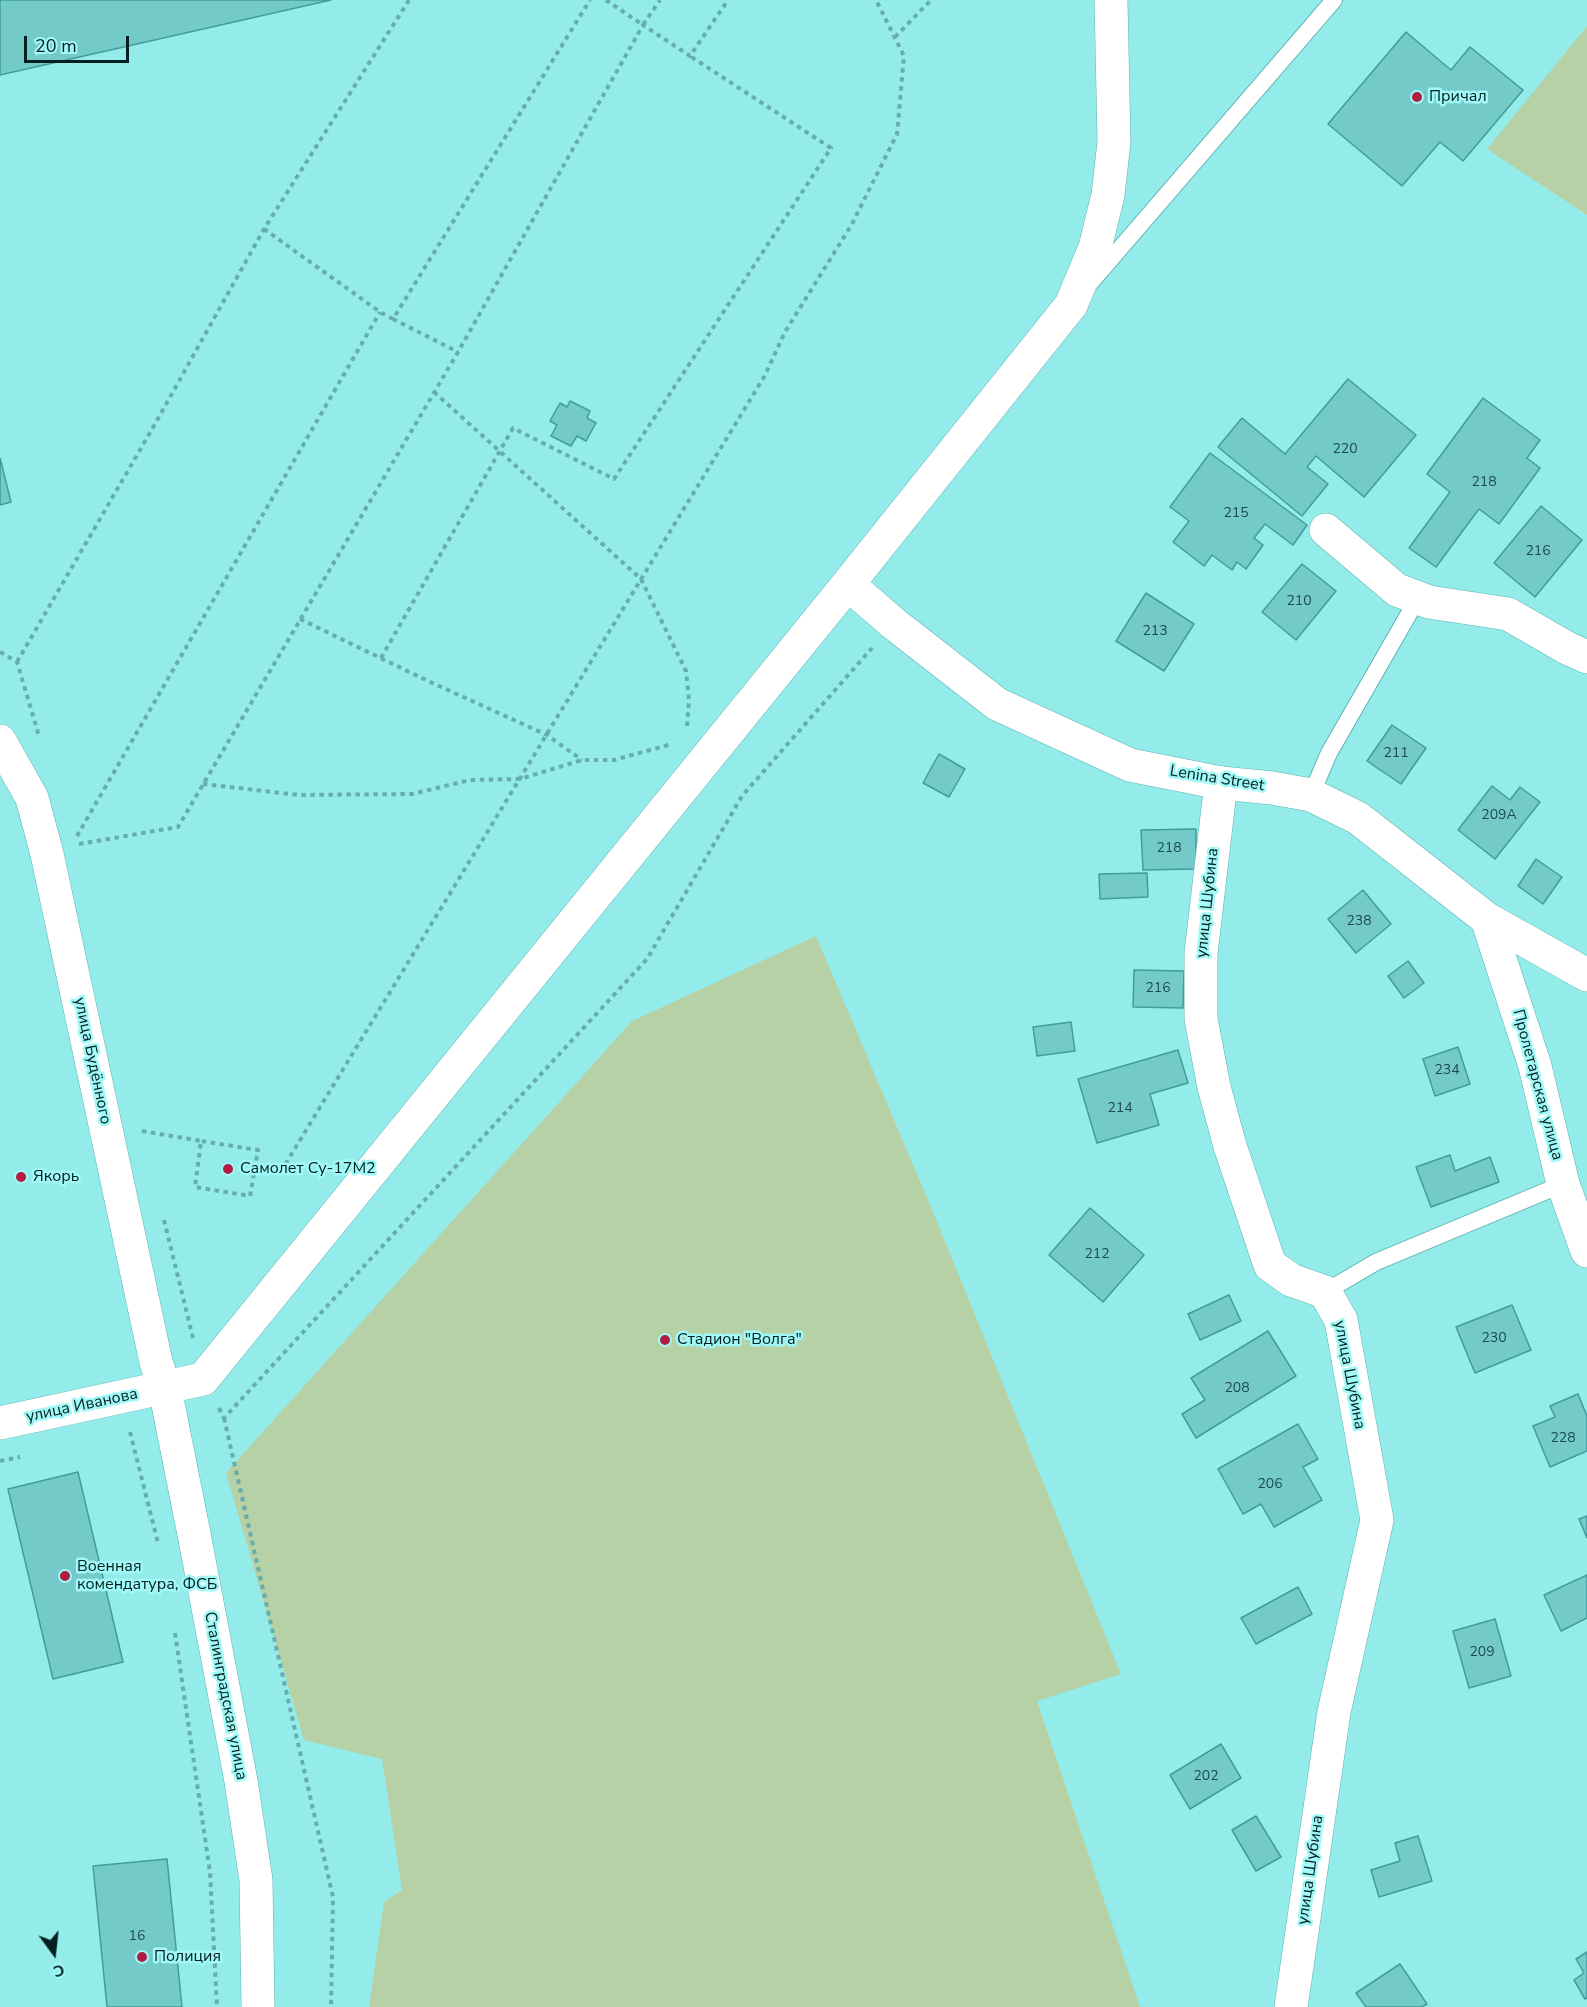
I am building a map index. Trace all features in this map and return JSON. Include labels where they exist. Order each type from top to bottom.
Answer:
[{"type":"street","points":[[203,1379],[848,584],[1071,305],[1095,248],[1108,195],[1114,142],[1111,0]]},
{"type":"street","points":[[1326,530],[1396,590],[1429,602],[1508,614],[1587,657]]},
{"type":"street","name":"Lenina Street","points":[[848,584],[893,623],[997,704],[1130,765],[1221,783],[1311,795],[1359,818],[1487,919],[1587,975]]},
{"type":"street","name":"улица Будённого","points":[[0,741],[32,798],[47,854],[156,1362],[165,1389]]},
{"type":"street","name":"улица Шубина","points":[[1221,783],[1201,953],[1201,1019],[1214,1088],[1230,1146],[1270,1265],[1291,1280],[1325,1292],[1341,1320],[1377,1520],[1334,1712],[1292,2007]]},
{"type":"street","name":"Пролетарская улица","points":[[1487,919],[1535,1066],[1563,1184],[1587,1251]]},
{"type":"street","name":"улица Иванова","points":[[0,1424],[203,1379]]},
{"type":"street","name":"Сталинградская улица","points":[[165,1389],[241,1781],[256,1880],[258,2007]]},
{"type":"lane","points":[[1071,305],[1334,0]]},
{"type":"lane","points":[[1311,795],[1329,753],[1418,598]]},
{"type":"lane","points":[[1325,1292],[1376,1262],[1563,1184]]},
{"type":"path","points":[[17,662],[155,424],[264,229],[409,0]]},
{"type":"path","points":[[393,319],[591,0]]},
{"type":"path","points":[[381,658],[513,428],[614,479],[831,148],[606,0]]},
{"type":"path","points":[[380,312],[72,845],[178,827],[458,352],[660,0]]},
{"type":"path","points":[[690,56],[728,0]]},
{"type":"path","points":[[255,1168],[280,1173],[764,377],[785,333],[852,224],[897,134],[904,56],[876,0]]},
{"type":"path","points":[[895,38],[931,0]]},
{"type":"path","points":[[264,229],[380,312],[458,352]]},
{"type":"path","points":[[434,392],[641,579],[686,670],[689,700],[687,730]]},
{"type":"path","points":[[300,619],[547,735],[582,760]]},
{"type":"path","points":[[224,1418],[648,958],[742,796],[893,623]]},
{"type":"path","points":[[203,784],[299,795],[412,794],[470,780],[520,779],[582,760],[614,760],[676,743]]},
{"type":"path","points":[[141,1131],[258,1150],[250,1196],[195,1187],[201,1141]]},
{"type":"path","points":[[203,1379],[224,1418],[333,1897],[331,2007]]},
{"type":"path","points":[[121,1434],[132,1432],[160,1552]]},
{"type":"path","points":[[0,1461],[22,1456]]},
{"type":"path","points":[[174,1631],[210,1872],[217,2007]]},
{"type":"green space","points":[[1587,26],[1587,215],[1487,149]]},
{"type":"green space","name":"Стадион \"Волга\"","points":[[816,936],[931,1207],[1121,1674],[1037,1701],[1140,2007],[369,2007],[384,1902],[402,1890],[382,1759],[304,1740],[226,1473],[632,1021]]},
{"type":"building","points":[[0,0],[331,0],[0,75]]},
{"type":"building","points":[[1406,32],[1451,70],[1470,47],[1523,90],[1463,161],[1440,142],[1402,186],[1328,124]]},
{"type":"building","points":[[1348,379],[1416,435],[1364,497],[1316,456],[1307,467],[1328,484],[1302,516],[1218,447],[1242,418],[1285,454]]},
{"type":"building","points":[[1483,398],[1540,440],[1527,458],[1540,468],[1499,524],[1479,509],[1436,567],[1409,548],[1450,492],[1427,474]]},
{"type":"building","points":[[570,401],[590,411],[587,418],[596,423],[586,441],[577,436],[571,446],[551,436],[557,425],[550,421],[560,403],[567,407]]},
{"type":"building","points":[[1210,453],[1307,525],[1293,545],[1265,524],[1254,538],[1263,545],[1246,569],[1237,562],[1232,570],[1212,555],[1204,566],[1173,542],[1189,521],[1170,507]]},
{"type":"building","points":[[0,458],[11,502],[0,505]]},
{"type":"building","points":[[1541,506],[1582,540],[1535,597],[1494,563]]},
{"type":"building","points":[[1302,564],[1336,591],[1296,640],[1262,612]]},
{"type":"building","points":[[1146,593],[1194,624],[1164,671],[1116,641]]},
{"type":"building","points":[[1392,725],[1426,748],[1401,784],[1367,761]]},
{"type":"building","points":[[939,754],[965,769],[949,797],[923,783]]},
{"type":"building","points":[[1492,786],[1510,800],[1520,787],[1540,802],[1495,859],[1458,830]]},
{"type":"building","points":[[1196,829],[1196,869],[1143,870],[1141,830]]},
{"type":"building","points":[[1536,859],[1562,877],[1543,904],[1518,886]]},
{"type":"building","points":[[1147,873],[1148,897],[1100,899],[1099,874]]},
{"type":"building","points":[[1363,890],[1391,924],[1356,953],[1328,919]]},
{"type":"building","points":[[1408,961],[1424,983],[1404,998],[1388,976]]},
{"type":"building","points":[[1134,970],[1184,971],[1183,1008],[1133,1007]]},
{"type":"building","points":[[1071,1022],[1075,1051],[1037,1056],[1033,1027]]},
{"type":"building","points":[[1458,1047],[1470,1084],[1435,1096],[1423,1059]]},
{"type":"building","points":[[1178,1050],[1188,1083],[1150,1094],[1159,1125],[1097,1143],[1078,1079]]},
{"type":"building","points":[[1450,1155],[1455,1171],[1490,1157],[1499,1182],[1431,1207],[1416,1167]]},
{"type":"building","points":[[1090,1208],[1144,1255],[1103,1302],[1049,1255]]},
{"type":"building","points":[[1229,1295],[1241,1321],[1200,1340],[1188,1314]]},
{"type":"building","points":[[1512,1305],[1531,1350],[1475,1373],[1456,1327]]},
{"type":"building","points":[[1268,1331],[1296,1376],[1196,1438],[1182,1414],[1205,1400],[1191,1378]]},
{"type":"building","points":[[1578,1394],[1587,1416],[1587,1451],[1550,1467],[1533,1426],[1555,1417],[1550,1406]]},
{"type":"building","points":[[1298,1424],[1318,1459],[1303,1467],[1322,1500],[1274,1527],[1261,1504],[1243,1514],[1218,1469]]},
{"type":"building","points":[[78,1472],[123,1662],[53,1679],[8,1489]]},
{"type":"building","points":[[1587,1516],[1587,1538],[1579,1519]]},
{"type":"building","points":[[1587,1575],[1587,1618],[1561,1631],[1544,1595]]},
{"type":"building","points":[[1298,1587],[1312,1614],[1256,1644],[1241,1618]]},
{"type":"building","points":[[1495,1619],[1511,1676],[1469,1688],[1453,1631]]},
{"type":"building","points":[[1221,1744],[1241,1778],[1190,1809],[1170,1775]]},
{"type":"building","points":[[1256,1816],[1281,1857],[1256,1871],[1232,1830]]},
{"type":"building","points":[[1418,1836],[1432,1881],[1379,1897],[1371,1870],[1400,1861],[1395,1843]]},
{"type":"building","points":[[167,1859],[182,2007],[107,2007],[93,1866]]},
{"type":"building","points":[[1587,1952],[1587,1998],[1585,1999],[1574,1980],[1584,1973],[1576,1959]]},
{"type":"building","points":[[1400,1964],[1427,2004],[1422,2007],[1366,2007],[1356,1993]]},
{"type":"place","name":"Причал","points":[[1417,97]]},
{"type":"place","name":"Самолет Су-17М2","points":[[228,1169]]},
{"type":"place","name":"Якорь","points":[[21,1177]]},
{"type":"place","name":"Стадион \"Волга\"","points":[[665,1340]]},
{"type":"place","name":"Военная комендатура, ФСБ","points":[[65,1576]]},
{"type":"place","name":"Полиция","points":[[142,1957]]}]
